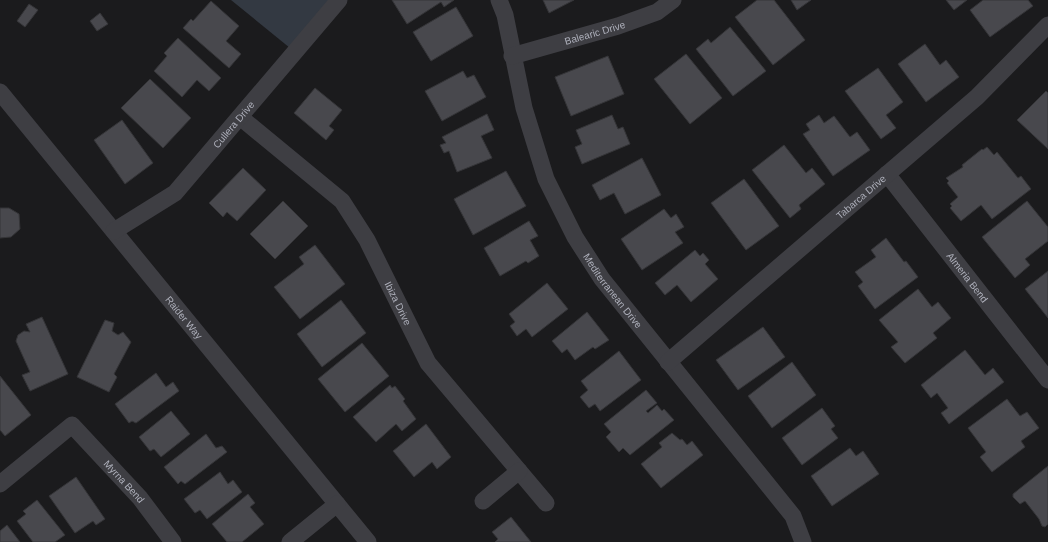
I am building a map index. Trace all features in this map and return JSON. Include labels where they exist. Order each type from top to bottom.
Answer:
[{"type":"street","name":"Cullera Drive","points":[[114,231],[176,193],[338,0]]},
{"type":"street","name":"Mediterranean Drive","points":[[499,0],[504,15],[524,108],[546,179],[575,237],[602,279],[793,516],[803,542]]},
{"type":"street","name":"Balearic Drive","points":[[512,56],[618,26],[657,12],[673,0]]},
{"type":"street","name":"Tabarca Drive","points":[[668,362],[977,97],[1048,25]]},
{"type":"street","name":"Raider Way","points":[[0,92],[368,542]]},
{"type":"street","name":"Ibiza Drive","points":[[240,116],[342,201],[367,240],[428,363],[546,503]]},
{"type":"street","name":"Almeria Bend","points":[[887,174],[1048,380]]},
{"type":"street","name":"Myrna Bend","points":[[0,484],[72,425],[140,498],[173,542]]},
{"type":"street","points":[[483,501],[519,471]]},
{"type":"street","points":[[290,542],[337,504]]},
{"type":"shaded area","points":[[231,0],[329,0],[290,48]]},
{"type":"building","points":[[392,0],[454,0],[444,7],[441,2],[407,24]]},
{"type":"building","points":[[543,0],[574,0],[549,13]]},
{"type":"building","points":[[757,0],[774,0],[805,40],[773,65],[735,17]]},
{"type":"building","points":[[791,0],[811,0],[797,10]]},
{"type":"building","points":[[946,0],[967,0],[954,10]]},
{"type":"building","points":[[983,0],[1028,0],[1033,6],[990,37],[970,10]]},
{"type":"building","points":[[211,1],[239,26],[226,41],[241,54],[229,68],[183,28],[191,19],[193,21]]},
{"type":"building","points":[[29,4],[38,10],[25,27],[17,21]]},
{"type":"building","points":[[456,7],[473,36],[431,61],[413,32]]},
{"type":"building","points":[[100,13],[108,24],[97,31],[90,21]]},
{"type":"building","points":[[730,27],[766,71],[733,96],[696,49],[708,39],[711,43]]},
{"type":"building","points":[[178,38],[221,78],[209,91],[197,80],[182,97],[154,71],[167,56],[164,53]]},
{"type":"building","points":[[925,44],[940,65],[946,60],[959,77],[926,102],[898,64]]},
{"type":"building","points":[[686,54],[722,98],[690,124],[654,79]]},
{"type":"building","points":[[608,56],[624,94],[571,116],[555,77]]},
{"type":"building","points":[[878,68],[903,102],[886,115],[896,128],[881,139],[845,91]]},
{"type":"building","points":[[463,71],[467,78],[474,75],[486,97],[442,121],[425,91]]},
{"type":"building","points":[[150,79],[191,118],[163,148],[121,108]]},
{"type":"building","points":[[315,88],[342,110],[329,126],[334,130],[326,140],[294,113]]},
{"type":"building","points":[[1046,91],[1048,93],[1048,149],[1017,120]]},
{"type":"building","points":[[487,114],[494,130],[481,136],[492,158],[457,172],[449,151],[444,153],[440,145],[446,143],[442,137]]},
{"type":"building","points":[[612,115],[618,129],[623,127],[630,144],[582,164],[575,147],[582,144],[576,130]]},
{"type":"building","points":[[819,115],[824,123],[834,116],[850,137],[857,132],[870,150],[833,176],[803,134],[810,130],[806,124]]},
{"type":"building","points":[[122,120],[153,163],[125,184],[94,140]]},
{"type":"building","points":[[784,145],[806,173],[812,168],[825,184],[799,205],[801,209],[790,218],[752,170]]},
{"type":"building","points":[[987,147],[994,155],[997,152],[1018,178],[1021,176],[1031,189],[992,219],[981,205],[961,221],[950,208],[952,206],[950,204],[958,197],[947,183],[949,181],[946,178],[963,167],[962,165],[982,149],[983,150]]},
{"type":"building","points":[[642,158],[661,195],[625,214],[614,193],[600,200],[592,185]]},
{"type":"building","points":[[243,168],[266,190],[237,221],[227,212],[223,217],[209,203]]},
{"type":"building","points":[[506,171],[526,206],[473,235],[454,199]]},
{"type":"building","points":[[744,179],[779,226],[746,250],[711,203]]},
{"type":"building","points":[[283,201],[308,226],[275,259],[250,234]]},
{"type":"building","points":[[1027,201],[1048,227],[1048,241],[1025,259],[1030,265],[1015,278],[982,237]]},
{"type":"building","points":[[0,208],[9,208],[19,214],[20,229],[11,237],[0,238]]},
{"type":"building","points":[[664,209],[671,218],[676,214],[684,227],[675,232],[683,243],[642,270],[621,239]]},
{"type":"building","points":[[529,221],[538,236],[530,240],[539,256],[528,263],[526,261],[500,276],[484,248]]},
{"type":"building","points":[[886,238],[904,262],[906,261],[918,277],[875,309],[858,286],[863,282],[855,272],[876,257],[871,250]]},
{"type":"building","points":[[315,245],[345,284],[300,319],[274,287],[304,264],[299,257]]},
{"type":"building","points":[[695,250],[700,256],[703,253],[709,260],[705,264],[718,279],[691,302],[677,285],[665,295],[655,283]]},
{"type":"building","points":[[1048,271],[1048,318],[1025,289]]},
{"type":"building","points":[[547,283],[568,309],[532,337],[526,329],[517,336],[510,326],[515,322],[509,314]]},
{"type":"building","points":[[918,289],[932,307],[938,302],[951,318],[933,333],[937,338],[905,363],[891,347],[898,342],[879,320]]},
{"type":"building","points":[[341,300],[366,333],[322,367],[297,334]]},
{"type":"building","points":[[587,312],[609,340],[595,349],[593,347],[575,360],[567,349],[562,353],[552,341]]},
{"type":"building","points":[[42,317],[68,374],[30,391],[22,375],[30,372],[16,341],[18,335],[24,331],[30,332],[26,324]]},
{"type":"building","points":[[105,320],[114,323],[112,331],[118,335],[123,332],[131,342],[114,374],[117,377],[109,392],[77,377]]},
{"type":"building","points":[[763,327],[785,357],[738,390],[716,360]]},
{"type":"building","points":[[362,343],[389,376],[345,412],[318,379]]},
{"type":"building","points":[[965,350],[985,375],[993,368],[1004,382],[949,424],[941,413],[948,408],[937,393],[931,398],[921,385]]},
{"type":"building","points":[[619,351],[641,380],[600,411],[595,404],[589,408],[580,397],[588,390],[581,381]]},
{"type":"building","points":[[792,362],[816,395],[772,428],[748,396]]},
{"type":"building","points":[[156,373],[166,387],[173,382],[179,391],[136,423],[132,421],[129,423],[115,404]]},
{"type":"building","points":[[0,376],[31,415],[5,436],[0,430]]},
{"type":"building","points":[[390,385],[392,388],[395,386],[405,399],[403,401],[416,419],[402,431],[396,424],[376,442],[353,417]]},
{"type":"building","points":[[646,390],[657,403],[646,411],[648,413],[657,405],[662,411],[664,409],[674,420],[630,455],[623,448],[619,452],[606,437],[611,432],[604,424]]},
{"type":"building","points":[[1007,399],[1020,416],[1027,412],[1039,428],[1021,441],[1025,447],[992,472],[980,457],[986,452],[968,428]]},
{"type":"building","points":[[822,408],[835,426],[831,429],[838,438],[802,465],[782,438]]},
{"type":"building","points":[[171,411],[190,434],[161,457],[154,449],[150,451],[139,437]]},
{"type":"building","points":[[426,424],[451,457],[437,469],[432,462],[414,477],[393,451]]},
{"type":"building","points":[[672,433],[680,440],[682,439],[687,445],[692,441],[703,455],[661,488],[641,464],[662,447],[659,443]]},
{"type":"building","points":[[206,434],[216,448],[222,446],[227,452],[185,484],[181,481],[178,484],[164,467]]},
{"type":"building","points":[[850,448],[856,456],[863,451],[879,474],[832,506],[811,476]]},
{"type":"building","points":[[1048,466],[1048,524],[1045,527],[1042,526],[1039,519],[1025,501],[1020,504],[1013,497],[1013,494]]},
{"type":"building","points":[[220,472],[228,484],[233,480],[242,492],[207,519],[200,510],[195,513],[184,499]]},
{"type":"building","points":[[76,477],[105,519],[96,525],[93,521],[75,533],[49,496]]},
{"type":"building","points":[[248,494],[255,503],[250,507],[264,524],[242,542],[227,542],[212,524]]},
{"type":"building","points":[[37,500],[65,535],[55,542],[33,542],[17,521],[26,514],[23,511]]},
{"type":"building","points":[[511,517],[531,542],[495,542],[498,539],[492,532]]},
{"type":"building","points":[[7,525],[20,542],[0,542],[0,531]]}]
